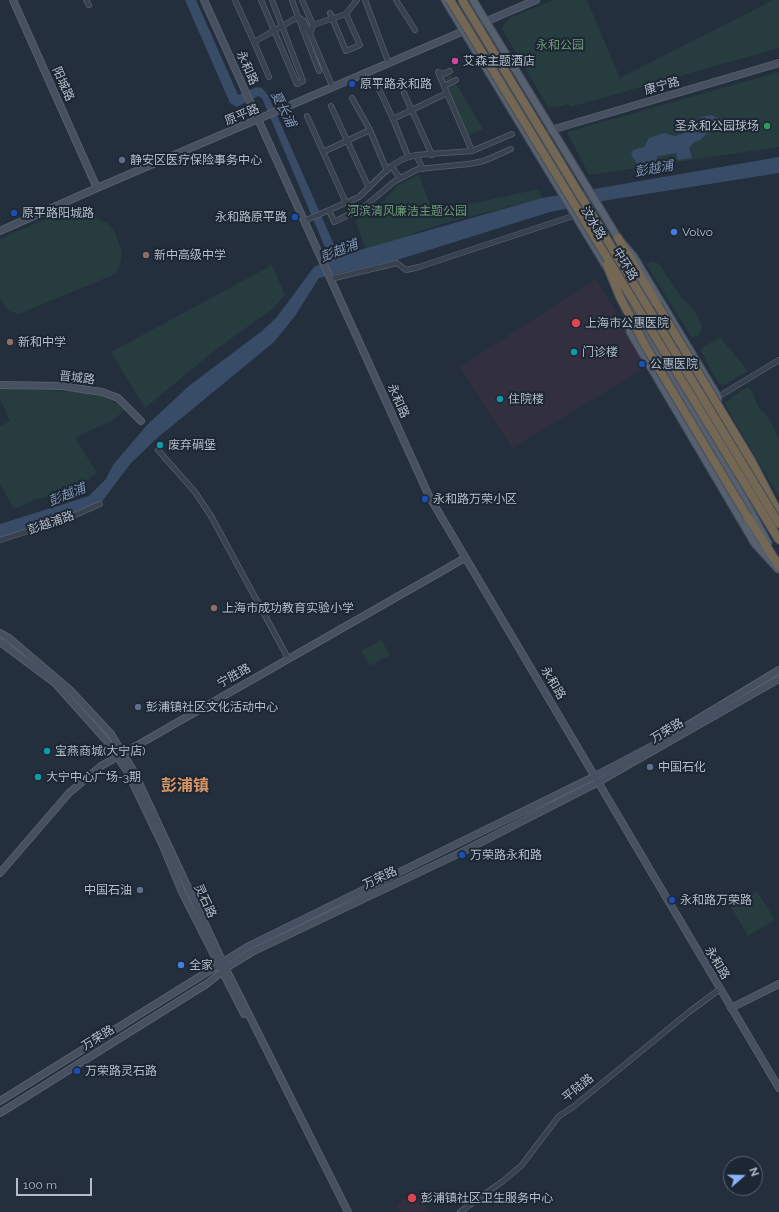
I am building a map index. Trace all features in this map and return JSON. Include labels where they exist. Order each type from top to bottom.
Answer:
[{"type":"highway","name":"中环路","points":[[450,0],[779,540]]},
{"type":"highway","name":"中环路","points":[[462,0],[779,524]]},
{"type":"highway","points":[[618,238],[656,306],[752,462],[779,514]]},
{"type":"highway","points":[[597,242],[620,297],[646,347],[747,516],[779,564]]},
{"type":"main road","name":"汶水路","points":[[445,0],[470,29],[514,100],[580,213],[598,251],[732,478],[779,564]]},
{"type":"main road","name":"汶水路","points":[[453,0],[563,183]]},
{"type":"main road","name":"汶水路","points":[[459,0],[470,29],[520,123],[563,183]]},
{"type":"main road","name":"汶水路","points":[[473,0],[618,238],[634,257],[718,397]]},
{"type":"main road","points":[[514,100],[520,123]]},
{"type":"main road","points":[[563,183],[683,379],[779,546]]},
{"type":"main road","points":[[580,213],[638,297],[779,529]]},
{"type":"main road","points":[[598,251],[610,259]]},
{"type":"main road","points":[[638,297],[656,306],[779,519]]},
{"type":"main road","points":[[632,309],[630,332],[755,544],[779,570]]},
{"type":"main road","points":[[716,410],[718,397]]},
{"type":"main road","points":[[729,500],[732,478]]},
{"type":"street","name":"阳城路","points":[[13,0],[96,188]]},
{"type":"street","points":[[86,0],[89,5]]},
{"type":"street","name":"永和路","points":[[204,0],[258,120],[307,220],[319,254],[429,496],[779,1088]]},
{"type":"street","points":[[235,0],[269,77]]},
{"type":"street","points":[[260,0],[297,84],[303,81],[281,27],[272,0]]},
{"type":"street","points":[[292,0],[319,71]]},
{"type":"street","points":[[302,0],[313,25],[310,34]]},
{"type":"street","points":[[313,25],[323,20],[333,19],[346,14],[357,0]]},
{"type":"street","points":[[365,0],[389,64]]},
{"type":"street","points":[[396,0],[415,30]]},
{"type":"street","name":"原平路","points":[[0,231],[96,188],[270,115],[536,0]]},
{"type":"street","points":[[330,13],[346,50],[360,45],[346,14]]},
{"type":"street","points":[[254,42],[298,17]]},
{"type":"street","points":[[298,17],[304,21],[333,88]]},
{"type":"street","name":"康宁路","points":[[551,130],[779,63]]},
{"type":"street","points":[[450,71],[444,74],[438,72],[472,151]]},
{"type":"street","points":[[444,86],[456,80]]},
{"type":"street","points":[[377,85],[394,119],[408,156]]},
{"type":"street","points":[[404,93],[432,155]]},
{"type":"street","points":[[394,119],[447,93]]},
{"type":"street","points":[[352,98],[370,130],[387,171]]},
{"type":"street","points":[[331,106],[369,188]]},
{"type":"street","points":[[306,116],[346,203]]},
{"type":"street","points":[[323,152],[370,130]]},
{"type":"street","points":[[307,220],[359,197],[391,166],[408,156],[472,151],[512,134]]},
{"type":"street","points":[[329,210],[334,222],[364,207],[400,178],[418,170],[469,164],[512,149]]},
{"type":"street","points":[[416,155],[423,169]]},
{"type":"street","points":[[391,166],[400,178]]},
{"type":"street","points":[[330,278],[397,263],[406,270],[419,267],[580,213]]},
{"type":"street","points":[[718,397],[779,360]]},
{"type":"street","name":"晋城路","points":[[0,385],[62,386],[102,392],[118,398],[141,420]]},
{"type":"street","points":[[158,450],[195,492],[210,516],[288,658]]},
{"type":"street","name":"彭越浦路","points":[[0,540],[66,519],[100,504]]},
{"type":"street","name":"宁胜路","points":[[0,873],[69,793],[85,778],[119,754],[465,558]]},
{"type":"street","name":"灵石路","points":[[0,633],[9,638],[44,666],[70,690],[111,734],[119,754]]},
{"type":"street","name":"灵石路","points":[[0,642],[55,683],[133,770],[220,963],[348,1212]]},
{"type":"street","name":"万荣路","points":[[0,1101],[220,963],[275,932],[595,776],[660,742],[779,670]]},
{"type":"street","name":"万荣路","points":[[0,1113],[202,986],[224,970],[275,940],[460,853],[598,782],[779,679]]},
{"type":"street","name":"灵石路","points":[[224,970],[344,1212]]},
{"type":"street","points":[[731,1008],[779,984]]},
{"type":"street","name":"平陆路","points":[[460,1212],[521,1166],[559,1116],[573,1107],[689,1012],[720,989]]},
{"type":"shaded area","name":"上海市公惠医院","points":[[596,279],[648,366],[512,448],[460,367]]},
{"type":"shaded area","name":"彭浦镇社区卫生服务中心","points":[[414,1191],[429,1212],[401,1212],[396,1205]]},
{"type":"green space","name":"永和公园","points":[[553,0],[587,0],[620,78],[773,0],[779,0],[779,48],[570,107],[568,104],[563,106],[548,107],[502,29],[504,24],[510,18]]},
{"type":"green space","points":[[779,72],[779,147],[589,175],[567,132]]},
{"type":"green space","points":[[451,75],[483,129],[468,136],[443,79]]},
{"type":"green space","name":"河滨清风廉洁主题公园","points":[[419,175],[432,210],[476,203],[538,189],[542,198],[442,224],[417,232],[396,242],[366,249],[355,221],[374,211],[398,185]]},
{"type":"green space","points":[[75,206],[78,210],[87,207],[93,209],[97,218],[107,223],[114,230],[122,252],[120,264],[115,274],[19,314],[9,311],[0,299],[0,239]]},
{"type":"green space","points":[[653,261],[659,264],[681,297],[694,310],[702,326],[700,334],[692,338],[646,264]]},
{"type":"green space","points":[[272,265],[285,295],[272,309],[214,351],[145,408],[111,352]]},
{"type":"green space","points":[[720,337],[748,371],[724,385],[718,383],[700,349]]},
{"type":"green space","points":[[747,387],[752,391],[759,408],[767,415],[779,439],[779,497],[724,403]]},
{"type":"green space","points":[[0,388],[77,392],[103,396],[125,409],[115,419],[75,438],[97,473],[78,487],[64,493],[37,499],[14,509],[0,484],[0,426],[10,421],[0,399]]},
{"type":"green space","points":[[381,640],[390,655],[370,666],[361,651]]},
{"type":"green space","points":[[757,891],[775,920],[748,936],[731,907]]},
{"type":"water","points":[[185,0],[196,0],[238,95],[257,87],[262,88],[268,95],[339,256],[542,198],[779,157],[779,173],[608,200],[550,212],[397,260],[319,278],[295,316],[274,342],[156,439],[131,463],[100,504],[0,539],[0,524],[89,496],[106,479],[113,465],[148,424],[190,385],[262,331],[277,317],[314,267],[330,259],[262,98],[258,96],[237,107],[230,103]]},
{"type":"water","points":[[711,115],[722,120],[700,140],[694,142],[689,148],[692,158],[678,160],[676,153],[657,156],[657,163],[639,166],[631,155],[633,150],[644,147],[649,138],[664,133],[674,136],[683,134],[701,117]]},
{"type":"place","name":"艾森主题酒店","points":[[455,61]]},
{"type":"place","name":"原平路永和路","points":[[352,84]]},
{"type":"place","name":"圣永和公园球场","points":[[767,126]]},
{"type":"place","name":"静安区医疗保险事务中心","points":[[122,160]]},
{"type":"place","name":"原平路阳城路","points":[[14,213]]},
{"type":"place","name":"永和路原平路","points":[[295,217]]},
{"type":"place","name":"Volvo","points":[[674,232]]},
{"type":"place","name":"新中高级中学","points":[[146,255]]},
{"type":"place","name":"上海市公惠医院","points":[[576,323]]},
{"type":"place","name":"新和中学","points":[[10,342]]},
{"type":"place","name":"门诊楼","points":[[574,352]]},
{"type":"place","name":"公惠医院","points":[[642,364]]},
{"type":"place","name":"住院楼","points":[[500,399]]},
{"type":"place","name":"废弃碉堡","points":[[160,445]]},
{"type":"place","name":"永和路万荣小区","points":[[425,499]]},
{"type":"place","name":"上海市成功教育实验小学","points":[[214,608]]},
{"type":"place","name":"彭浦镇社区文化活动中心","points":[[138,707]]},
{"type":"place","name":"宝燕商城(大宁店)","points":[[47,751]]},
{"type":"place","name":"中国石化","points":[[650,767]]},
{"type":"place","name":"大宁中心广场-3期","points":[[38,777]]},
{"type":"place","name":"万荣路永和路","points":[[462,855]]},
{"type":"place","name":"中国石油","points":[[140,890]]},
{"type":"place","name":"永和路万荣路","points":[[672,900]]},
{"type":"place","name":"全家","points":[[181,965]]},
{"type":"place","name":"万荣路灵石路","points":[[77,1071]]},
{"type":"place","name":"彭浦镇社区卫生服务中心","points":[[412,1198]]},
{"type":"district","name":"彭浦镇","points":[[185,786]]},
{"type":"water label","name":"夏长浦","points":[[283,109]]},
{"type":"water label","name":"彭越浦","points":[[654,169]]},
{"type":"water label","name":"彭越浦","points":[[339,251]]},
{"type":"water label","name":"彭越浦","points":[[67,495]]}]
